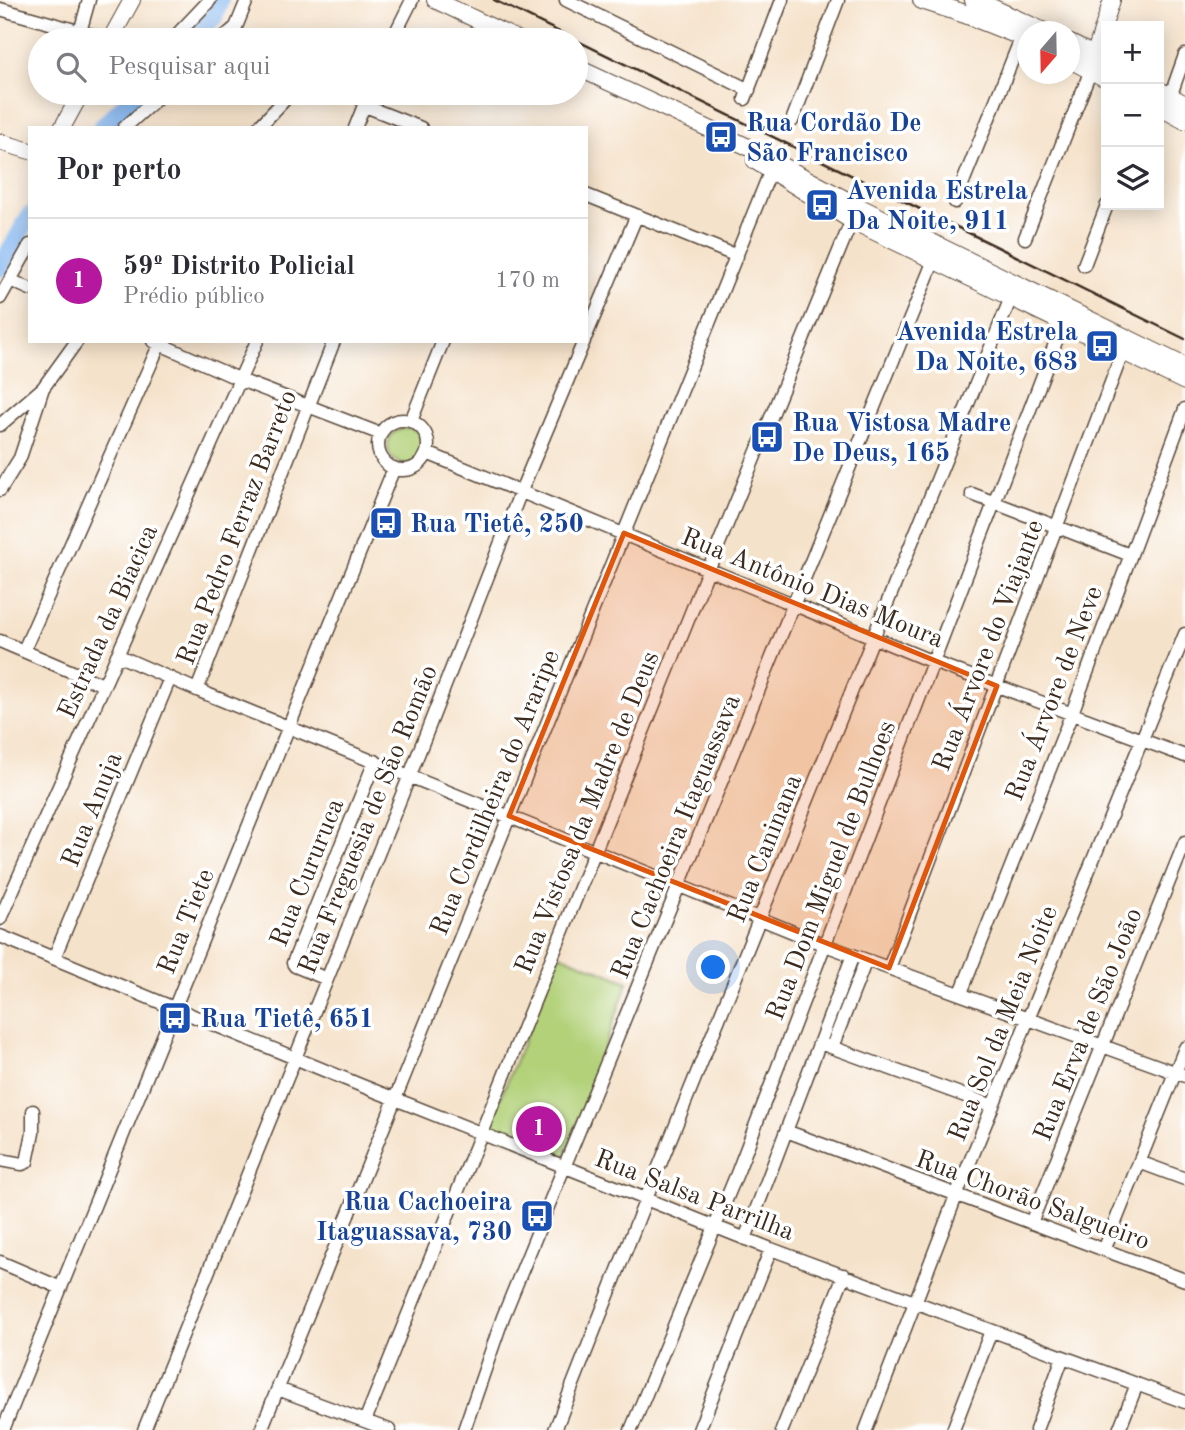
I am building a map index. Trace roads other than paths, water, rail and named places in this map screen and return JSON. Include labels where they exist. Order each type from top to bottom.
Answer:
[{"type":"main road","points":[[922,0],[970,5],[1017,22]]},
{"type":"main road","points":[[970,5],[1017,33]]},
{"type":"main road","points":[[1080,52],[1099,66]]},
{"type":"main road","points":[[1080,62],[1099,66]]},
{"type":"main road","points":[[1168,99],[1185,120]]},
{"type":"street","points":[[3,0],[0,9],[66,28]]},
{"type":"street","points":[[81,28],[89,0]]},
{"type":"street","points":[[117,28],[132,0]]},
{"type":"street","points":[[184,28],[211,0]]},
{"type":"street","points":[[235,28],[247,0]]},
{"type":"street","points":[[398,28],[412,0]]},
{"type":"street","points":[[435,0],[494,28]]},
{"type":"street","points":[[566,0],[747,94],[782,0]]},
{"type":"street","points":[[792,121],[838,0]]},
{"type":"street","points":[[1025,238],[1099,66],[1112,0]]},
{"type":"street","points":[[955,202],[1017,54]]},
{"type":"street","points":[[1168,99],[1185,55]]},
{"type":"street","points":[[588,73],[719,136],[772,166],[858,206],[1014,290],[1126,345],[1185,382]]},
{"type":"street","points":[[63,126],[74,105]]},
{"type":"street","points":[[126,126],[150,105]]},
{"type":"street","points":[[260,126],[280,105]]},
{"type":"street","points":[[356,126],[365,106],[416,126]]},
{"type":"street","points":[[0,142],[28,150]]},
{"type":"street","points":[[772,166],[852,221],[934,260],[1014,290],[1063,323],[1185,366]]},
{"type":"street","name":"Rua Cordilheira do Araripe","points":[[261,1430],[772,166]]},
{"type":"street","points":[[588,196],[737,256]]},
{"type":"street","name":"Rua Vistosa da Madre de Deus","points":[[365,1421],[594,851],[858,206]]},
{"type":"street","points":[[1084,265],[1105,210]]},
{"type":"street","points":[[588,331],[636,217]]},
{"type":"street","points":[[0,298],[28,248]]},
{"type":"street","name":"Rua Cachoeira Itaguassava","points":[[464,1430],[503,1317],[934,260]]},
{"type":"street","points":[[10,280],[28,288]]},
{"type":"street","name":"Rua Caninana","points":[[555,1430],[1014,290]]},
{"type":"street","name":"Rua Dom Miguel de Bulhoes","points":[[631,1430],[715,1227],[1063,323]]},
{"type":"street","points":[[0,425],[43,388],[76,343]]},
{"type":"street","points":[[24,650],[158,343]]},
{"type":"street","points":[[160,343],[239,380],[381,434]]},
{"type":"street","name":"Estrada da Biacica","points":[[0,919],[256,343]]},
{"type":"street","name":"Rua Pedro Ferraz Barreto","points":[[197,690],[333,343]]},
{"type":"street","points":[[411,421],[442,343]]},
{"type":"street","name":"Rua Freguesia de São Romão","points":[[144,1430],[410,775],[521,491],[583,343]]},
{"type":"street","name":"Rua Árvore do Viajante","points":[[889,968],[1126,345]]},
{"type":"street","points":[[0,490],[20,458],[43,388]]},
{"type":"street","points":[[20,409],[33,420]]},
{"type":"street","name":"Rua Árvore de Neve","points":[[961,993],[1072,713],[1185,409]]},
{"type":"street","points":[[411,421],[424,430],[427,453],[417,466],[402,470],[394,468],[382,457],[379,450],[381,434],[390,423],[411,421]]},
{"type":"street","name":"Rua Antônio Dias Moura","points":[[427,453],[933,662],[1185,756]]},
{"type":"street","name":"Rua Tiete","points":[[3,1430],[394,468]]},
{"type":"street","points":[[972,494],[1130,555]]},
{"type":"street","name":"Rua Sol da Meia Noite","points":[[866,1430],[956,1196],[1185,634]]},
{"type":"street","points":[[0,641],[103,685]]},
{"type":"street","points":[[117,655],[825,945],[1180,1074]]},
{"type":"street","name":"Rua Anuja","points":[[54,958],[170,678]]},
{"type":"street","name":"Rua Cururuca","points":[[327,979],[295,966],[293,962],[375,761]]},
{"type":"street","name":"Rua Erva de São João","points":[[1031,1223],[1185,842]]},
{"type":"street","name":"Rua Salsa Parrilha","points":[[0,936],[394,1099],[715,1227],[1185,1402]]},
{"type":"street","points":[[745,1238],[786,1131],[826,1045],[859,958]]},
{"type":"street","points":[[826,1045],[993,1106]]},
{"type":"street","points":[[1104,1250],[1139,1162],[1180,1074],[1185,1048]]},
{"type":"street","points":[[0,1160],[22,1164],[27,1162],[33,1133],[33,1111]]},
{"type":"street","name":"Rua Chorão Salgueiro","points":[[786,1131],[1185,1280]]},
{"type":"street","points":[[1139,1162],[1185,1179]]},
{"type":"street","points":[[699,1430],[771,1249]]},
{"type":"street","points":[[0,1262],[61,1288]]},
{"type":"street","points":[[782,1430],[844,1275]]},
{"type":"street","points":[[953,1430],[991,1331]]},
{"type":"street","points":[[1036,1430],[1063,1357]]},
{"type":"street","points":[[1119,1430],[1137,1384]]},
{"type":"street","points":[[278,1390],[389,1430]]},
{"type":"waterway","points":[[203,28],[214,17],[220,0]]},
{"type":"waterway","points":[[103,126],[125,105]]},
{"type":"waterway","points":[[0,268],[28,219]]},
{"type":"railway","points":[[494,0],[551,28]]},
{"type":"railway","points":[[588,46],[1185,339]]},
{"type":"place","name":"Rua Cordão De São Francisco","points":[[721,137]]},
{"type":"place","name":"Avenida Estrela Da Noite, 911","points":[[822,205]]},
{"type":"place","name":"Avenida Estrela Da Noite, 683","points":[[1102,346]]},
{"type":"place","name":"Rua Vistosa Madre De Deus, 165","points":[[767,437]]},
{"type":"place","name":"Rua Tietê, 250","points":[[386,523]]},
{"type":"place","name":"Rua Tietê, 651","points":[[175,1018]]},
{"type":"place","name":"59º Distrito Policial","points":[[539,1129]]},
{"type":"place","name":"Rua Cachoeira Itaguassava, 730","points":[[537,1216]]}]
